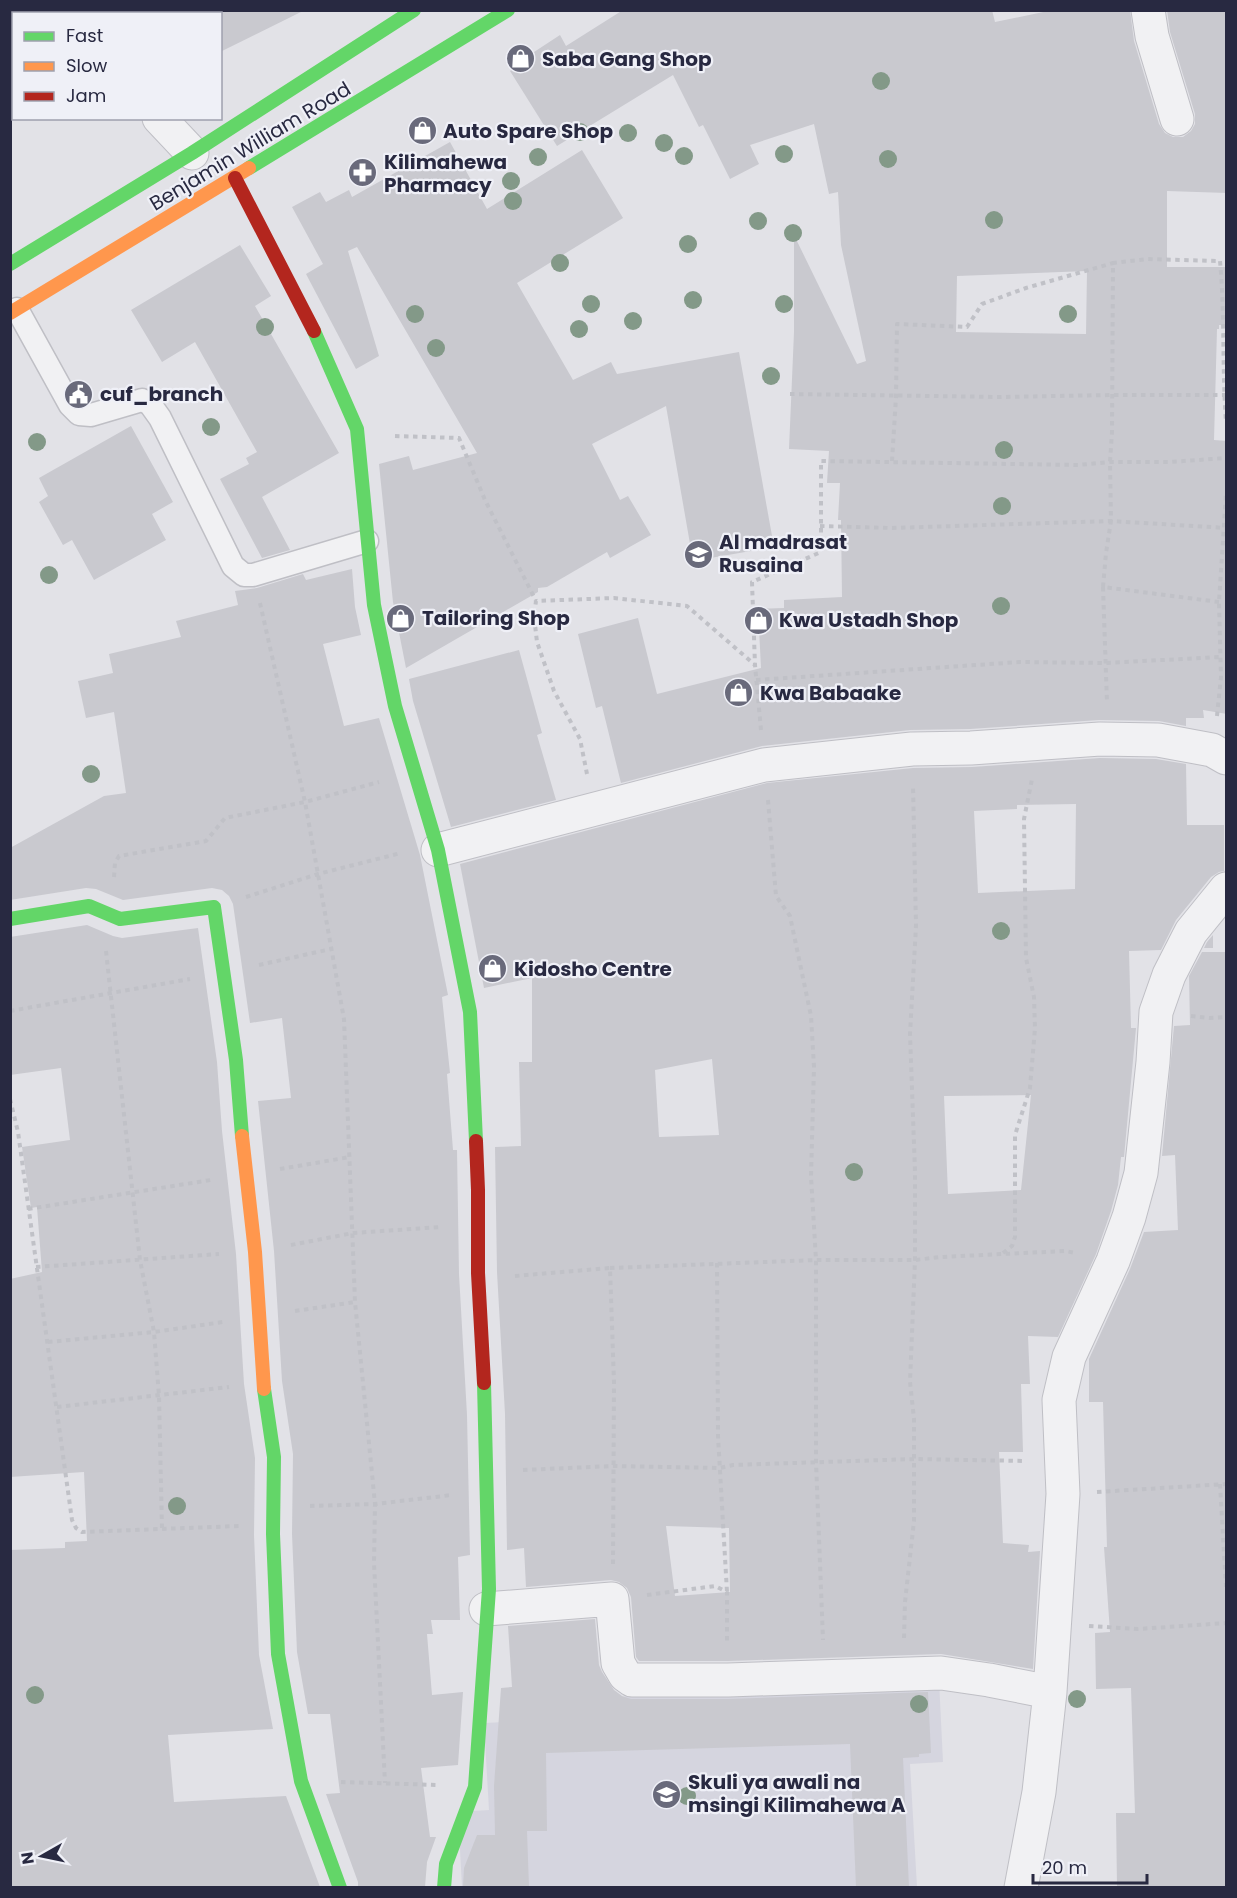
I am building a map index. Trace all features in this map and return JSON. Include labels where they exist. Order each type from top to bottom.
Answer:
[{"type":"street","name":"Benjamin William Road","points":[[10,264],[192,153],[414,10]]},
{"type":"street","name":"Benjamin William Road","points":[[14,311],[508,10]]},
{"type":"street","points":[[1148,10],[1152,36],[1177,119]]},
{"type":"street","points":[[161,120],[192,153]]},
{"type":"street","points":[[235,178],[308,319],[357,429],[376,616],[395,706],[437,847],[470,1012],[478,1190],[478,1273],[486,1414],[489,1589],[475,1787],[446,1864],[444,1887]]},
{"type":"street","points":[[437,847],[581,813],[764,765],[912,749],[1108,740],[1158,740],[1219,754]]},
{"type":"street","points":[[1021,1887],[1039,1792],[1050,1692],[1063,1494],[1059,1400],[1069,1357],[1113,1261],[1142,1173],[1153,1062],[1155,1012],[1169,975],[1191,932],[1227,889]]},
{"type":"street","points":[[10,919],[96,909],[120,919],[214,907],[236,1060],[255,1252],[263,1383],[274,1457],[272,1525],[278,1654],[301,1781],[340,1887]]},
{"type":"street","points":[[486,1609],[612,1599],[618,1663],[625,1675],[632,1680],[951,1675],[1050,1692]]},
{"type":"lane","points":[[14,311],[70,405],[79,414],[92,415],[142,400],[150,404],[160,418],[233,566],[244,575],[253,575],[367,542]]},
{"type":"path","points":[[892,461],[897,324],[967,327],[982,304],[1026,288],[1113,263],[1148,259],[1220,261],[1224,303],[1227,422]]},
{"type":"path","points":[[1108,740],[1103,587],[1111,521],[1113,263]]},
{"type":"path","points":[[790,394],[896,397],[1226,395]]},
{"type":"path","points":[[357,429],[399,437],[459,438],[485,501],[536,601],[534,616],[537,642],[554,691],[580,739],[588,782],[581,813]]},
{"type":"path","points":[[824,1677],[816,1462],[816,1260],[811,1176],[814,1067],[811,1016],[790,916],[776,896],[756,680],[752,582],[821,552],[821,461],[1078,465],[1227,458]]},
{"type":"path","points":[[1219,754],[1221,677],[1219,602],[1227,493]]},
{"type":"path","points":[[820,526],[892,528],[1111,521],[1225,528]]},
{"type":"path","points":[[253,575],[305,802],[344,1019],[356,1302],[375,1504],[374,1563],[385,1783]]},
{"type":"path","points":[[1103,587],[1219,602]]},
{"type":"path","points":[[536,601],[614,598],[687,606],[755,665]]},
{"type":"path","points":[[756,680],[1020,662],[1105,663],[1220,657]]},
{"type":"path","points":[[1004,1253],[1012,1246],[1015,1237],[1015,1135],[1030,1088],[1035,1028],[1034,997],[1026,958],[1024,819],[1039,744]]},
{"type":"path","points":[[903,1674],[905,1602],[914,1521],[914,1419],[910,1382],[915,1260],[915,1171],[910,1034],[916,926],[912,749]]},
{"type":"path","points":[[162,1529],[159,1396],[153,1332],[140,1260],[109,994],[96,909],[114,876],[115,863],[119,856],[206,841],[225,818],[305,802],[415,773]]},
{"type":"path","points":[[214,907],[318,874],[437,847]]},
{"type":"path","points":[[10,1011],[223,972],[331,949]]},
{"type":"path","points":[[10,1099],[18,1131],[72,1520],[76,1528],[82,1532],[272,1525]]},
{"type":"path","points":[[28,1209],[350,1157]]},
{"type":"path","points":[[478,1273],[503,1278],[609,1268],[816,1260],[915,1260],[1065,1251],[1113,1261]]},
{"type":"path","points":[[717,1263],[718,1436],[727,1592],[728,1680]]},
{"type":"path","points":[[609,1268],[614,1383],[612,1599],[715,1586],[727,1592]]},
{"type":"path","points":[[48,1342],[153,1332],[356,1302]]},
{"type":"path","points":[[57,1407],[263,1383]]},
{"type":"path","points":[[487,1472],[613,1466],[720,1468],[733,1465],[914,1459],[1061,1461]]},
{"type":"path","points":[[1220,1484],[1227,1587]]},
{"type":"path","points":[[1063,1494],[1227,1484]]},
{"type":"path","points":[[273,1508],[375,1504],[487,1491]]},
{"type":"path","points":[[1055,1625],[1138,1629],[1227,1623]]},
{"type":"path","points":[[301,1781],[475,1787]]},
{"type":"shaded area","points":[[939,1680],[943,1762],[910,1764],[917,1887],[462,1887],[458,1812],[489,1810],[484,1723],[566,1719],[617,1697]]},
{"type":"building","points":[[220,10],[305,10],[222,51],[222,12]]},
{"type":"building","points":[[623,10],[992,10],[995,22],[1053,10],[1130,10],[1134,41],[1159,124],[1165,133],[1173,137],[1183,137],[1191,131],[1195,124],[1195,114],[1170,32],[1167,10],[1227,10],[1227,193],[1167,191],[1167,267],[1227,267],[1227,325],[1219,325],[1217,329],[1214,440],[1227,441],[1227,714],[1203,710],[1204,718],[1186,718],[1186,726],[1159,721],[1099,720],[970,729],[910,730],[762,746],[621,783],[602,706],[596,708],[578,634],[638,618],[657,694],[761,668],[758,609],[784,608],[784,600],[842,597],[841,520],[838,520],[840,483],[827,483],[829,451],[789,449],[794,332],[794,235],[857,364],[866,361],[841,245],[838,192],[829,194],[814,124],[750,145],[759,164],[730,179],[703,125],[699,127],[673,75],[557,146],[510,71],[560,35],[566,46]],"holes":[[[1087,271],[1086,334],[956,332],[957,276]]]},
{"type":"building","points":[[450,142],[487,209],[582,150],[623,218],[517,283],[573,380],[611,362],[617,374],[739,352],[774,547],[693,561],[666,406],[592,444],[620,500],[628,496],[651,535],[610,558],[607,552],[547,587],[538,588],[538,592],[406,668],[393,602],[379,464],[409,456],[413,470],[477,453],[357,247],[348,251],[379,356],[356,369],[306,274],[323,264],[292,207],[320,192],[326,202],[349,190],[352,197]]},
{"type":"building","points":[[240,245],[271,296],[255,306],[339,453],[262,497],[290,550],[262,558],[220,479],[249,464],[246,458],[257,452],[195,342],[162,362],[131,310]]},
{"type":"building","points":[[131,426],[173,502],[152,514],[166,540],[94,580],[72,540],[63,545],[39,502],[48,496],[39,478]]},
{"type":"building","points":[[352,569],[355,607],[361,635],[323,644],[344,726],[379,718],[420,855],[448,995],[442,997],[450,1073],[447,1074],[453,1150],[457,1150],[459,1274],[467,1415],[470,1555],[458,1557],[460,1620],[431,1620],[433,1634],[427,1634],[432,1695],[463,1692],[458,1765],[421,1768],[430,1837],[436,1837],[427,1862],[425,1887],[358,1887],[326,1794],[340,1793],[330,1714],[308,1714],[297,1652],[292,1534],[293,1454],[282,1381],[274,1251],[258,1101],[291,1098],[282,1018],[250,1023],[233,904],[222,890],[212,888],[123,900],[96,889],[86,888],[10,900],[10,848],[104,796],[126,793],[114,712],[86,718],[78,681],[113,673],[109,654],[181,637],[176,621],[238,605],[235,591],[257,588],[303,574],[306,580]]},
{"type":"building","points":[[519,650],[542,733],[537,735],[556,800],[451,827],[413,701],[409,679]]},
{"type":"building","points":[[1100,758],[1156,759],[1186,764],[1187,825],[1224,825],[1224,871],[1211,877],[1176,920],[1161,950],[1129,951],[1131,1028],[1136,1028],[1124,1157],[1121,1157],[1118,1185],[1096,1254],[1058,1337],[1028,1336],[1030,1384],[1021,1384],[1023,1452],[999,1452],[1003,1543],[1029,1545],[1028,1552],[1040,1551],[1033,1669],[941,1654],[728,1661],[639,1661],[636,1657],[631,1597],[627,1588],[611,1580],[526,1587],[524,1548],[507,1550],[505,1414],[497,1272],[495,1147],[521,1146],[519,1062],[532,1062],[532,978],[484,988],[460,864],[767,783],[913,768],[972,767]],"holes":[[[1076,804],[1075,889],[978,893],[974,811],[1017,809],[1017,805]],[[712,1059],[719,1135],[659,1137],[655,1070]],[[1031,1095],[1021,1190],[948,1194],[944,1096]],[[666,1526],[729,1528],[730,1592],[675,1596]]]},
{"type":"building","points":[[87,925],[122,938],[198,928],[217,1062],[222,1131],[236,1254],[244,1384],[255,1458],[254,1535],[259,1655],[273,1729],[168,1735],[174,1802],[286,1796],[320,1887],[10,1887],[10,1550],[65,1548],[65,1542],[87,1541],[84,1472],[10,1477],[10,1279],[42,1272],[37,1207],[31,1208],[22,1147],[70,1140],[61,1068],[10,1075],[10,937]]},
{"type":"building","points":[[1213,935],[1213,948],[1204,948],[1207,942]]},
{"type":"building","points":[[1202,952],[1227,952],[1227,1887],[1117,1887],[1116,1813],[1135,1813],[1131,1688],[1096,1689],[1095,1633],[1110,1632],[1104,1547],[1107,1547],[1103,1402],[1089,1402],[1089,1359],[1130,1269],[1144,1232],[1178,1230],[1175,1155],[1162,1156],[1174,1026],[1190,1025],[1189,976]]},
{"type":"building","points":[[595,1619],[599,1665],[602,1672],[614,1690],[631,1699],[728,1699],[928,1692],[931,1753],[919,1754],[919,1757],[903,1758],[909,1887],[856,1887],[850,1744],[546,1753],[547,1831],[527,1831],[529,1887],[463,1887],[464,1868],[477,1835],[495,1835],[494,1786],[501,1688],[512,1687],[508,1626]]},
{"type":"traffic: fast","points":[[10,264],[192,153],[414,10]]},
{"type":"traffic: fast","points":[[249,168],[508,10]]},
{"type":"traffic: fast","points":[[314,331],[357,429],[374,605],[395,706],[438,850],[470,1012],[476,1141]]},
{"type":"traffic: fast","points":[[10,919],[89,906],[120,919],[214,907],[236,1060],[242,1136]]},
{"type":"traffic: fast","points":[[444,1888],[446,1864],[475,1787],[489,1589],[484,1383]]},
{"type":"traffic: fast","points":[[264,1389],[274,1457],[273,1534],[278,1654],[301,1781],[340,1888]]},
{"type":"traffic: slow","points":[[10,313],[249,168]]},
{"type":"traffic: slow","points":[[242,1136],[255,1252],[264,1389]]},
{"type":"traffic: jam","points":[[235,178],[314,331]]},
{"type":"traffic: jam","points":[[476,1141],[478,1273],[484,1383]]},
{"type":"place","name":"Saba Gang Shop","points":[[521,59]]},
{"type":"place","name":"Auto Spare Shop","points":[[422,131]]},
{"type":"place","name":"Kilimahewa Pharmacy","points":[[363,173]]},
{"type":"place","name":"cuf_branch","points":[[79,394]]},
{"type":"place","name":"Al madrasat Rusaina","points":[[698,554]]},
{"type":"place","name":"Tailoring Shop","points":[[401,618]]},
{"type":"place","name":"Kwa Ustadh Shop","points":[[758,620]]},
{"type":"place","name":"Kwa Babaake","points":[[739,693]]},
{"type":"place","name":"Kidosho Centre","points":[[493,969]]},
{"type":"place","name":"Skuli ya awali na msingi Kilimahewa A","points":[[667,1794]]}]
